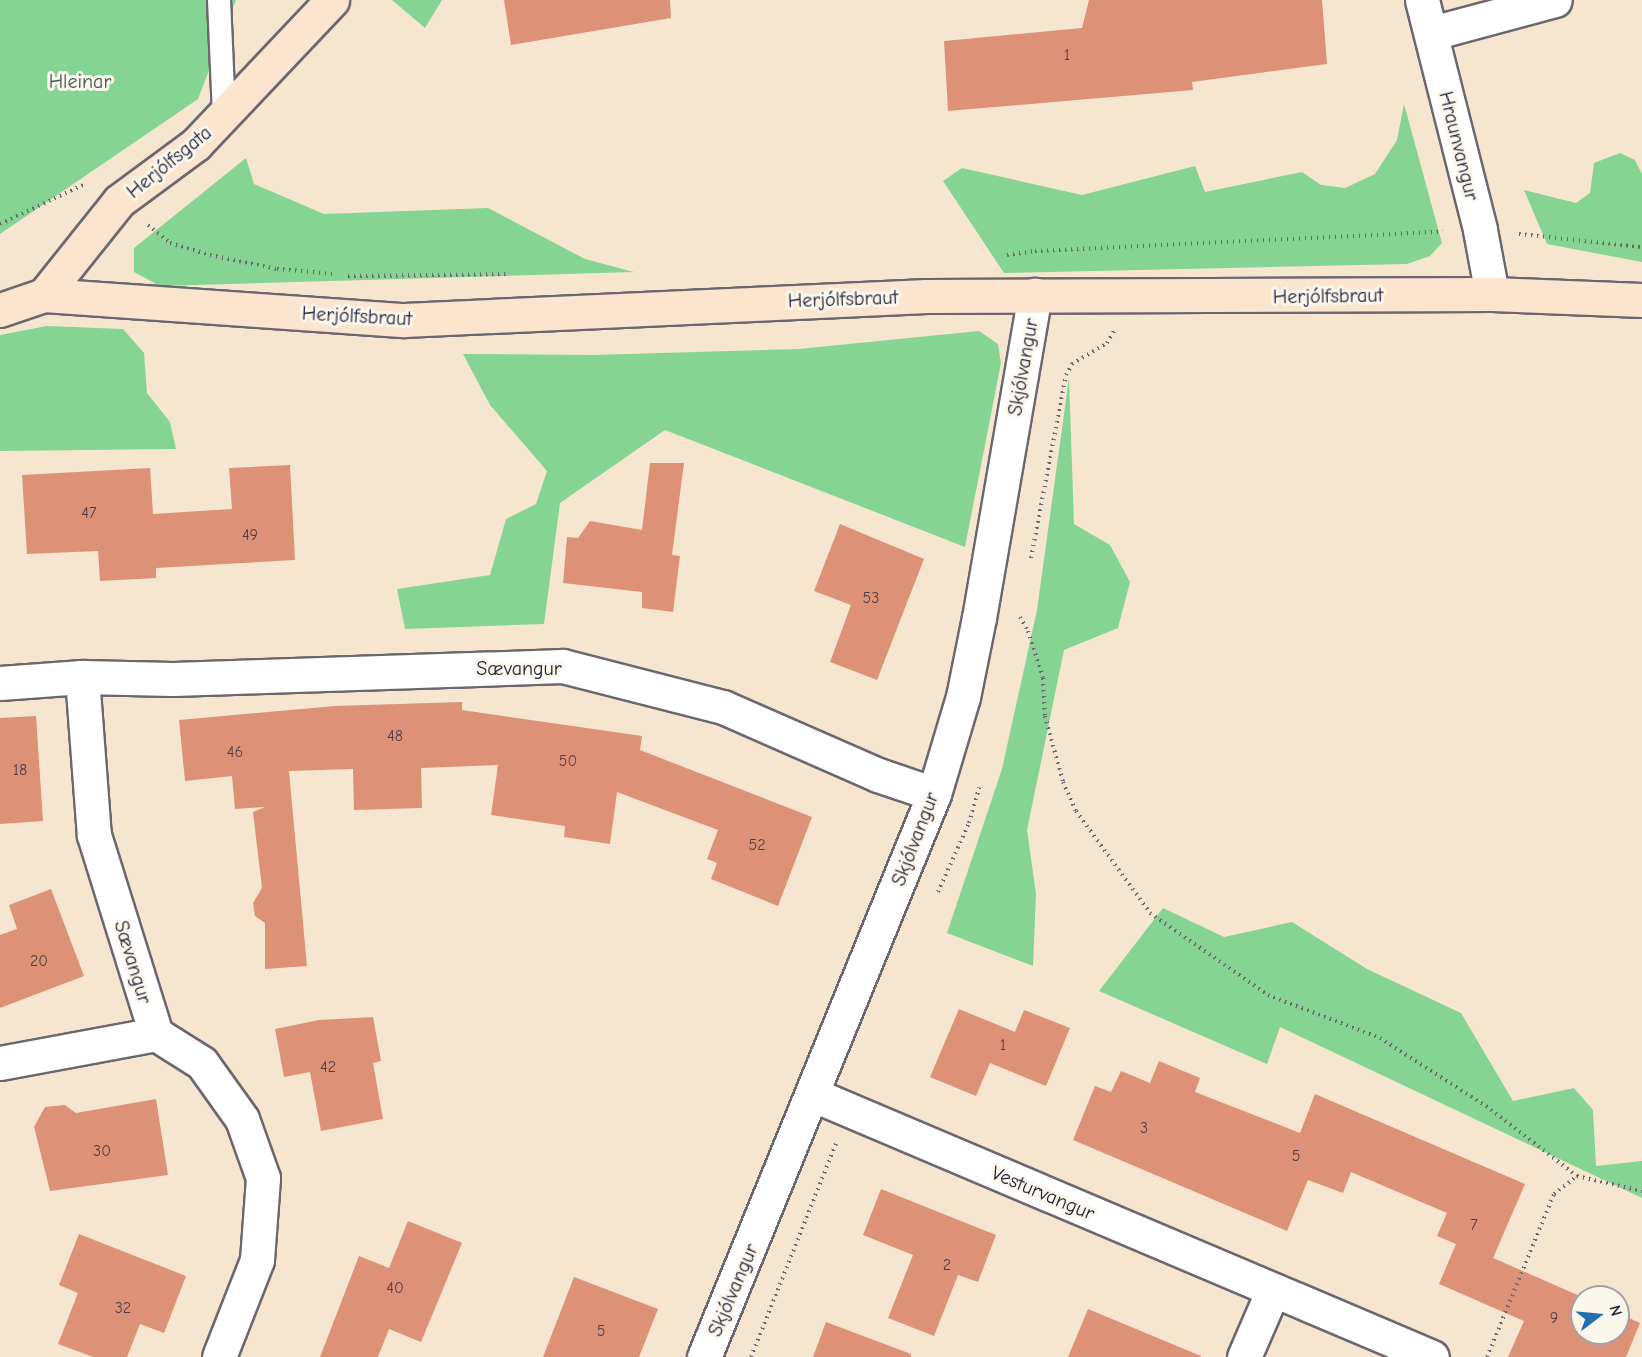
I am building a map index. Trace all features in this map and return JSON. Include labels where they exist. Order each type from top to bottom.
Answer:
[{"type":"street","name":"Herjólfsgata","points":[[44,295],[119,201],[196,144],[332,0]]},
{"type":"street","name":"Hraunvangur","points":[[1422,0],[1480,230],[1492,294]]},
{"type":"street","points":[[1432,33],[1555,0]]},
{"type":"street","name":"Herjólfsbraut","points":[[44,295],[404,320],[869,297],[1492,294],[1642,300]]},
{"type":"street","points":[[0,310],[44,295]]},
{"type":"street","name":"Skjólvangur","points":[[704,1357],[814,1095],[934,794],[963,697],[980,618],[1035,295]]},
{"type":"street","name":"Sævangur","points":[[0,683],[82,677],[173,679],[563,666],[723,706],[878,775],[934,794]]},
{"type":"street","name":"Sævangur","points":[[82,677],[94,835],[156,1034]]},
{"type":"street","points":[[0,1063],[156,1034],[202,1063],[242,1119],[263,1178],[256,1260],[219,1357]]},
{"type":"street","name":"Vesturvangur","points":[[814,1095],[1432,1357]]},
{"type":"street","points":[[1244,1357],[1273,1290]]},
{"type":"lane","points":[[219,0],[224,114]]},
{"type":"path","points":[[0,224],[81,183],[102,188],[170,243],[277,269],[347,276],[518,274]]},
{"type":"path","points":[[1004,256],[1035,251],[1480,230],[1642,247]]},
{"type":"path","points":[[1020,617],[1028,631],[1043,678],[1045,716],[1063,782],[1076,811],[1150,913],[1268,995],[1380,1038],[1486,1106],[1577,1176],[1642,1191]]},
{"type":"path","points":[[751,1357],[835,1146]]},
{"type":"path","points":[[1487,1357],[1554,1194],[1577,1176]]},
{"type":"green space","name":"Hleinar","points":[[0,0],[236,0],[198,99],[0,234]]},
{"type":"green space","points":[[392,0],[442,0],[425,28]]},
{"type":"green space","points":[[1404,104],[1442,243],[1430,256],[1407,264],[1004,273],[943,181],[962,168],[1082,195],[1195,166],[1205,192],[1302,172],[1321,185],[1345,188],[1375,174],[1397,140]]},
{"type":"green space","points":[[1620,153],[1635,160],[1642,174],[1642,262],[1547,244],[1524,190],[1576,203],[1590,193],[1594,163]]},
{"type":"green space","points":[[246,158],[254,184],[324,214],[488,208],[585,259],[634,272],[160,286],[134,272],[134,248]]},
{"type":"green space","points":[[47,326],[123,329],[144,353],[147,393],[170,422],[176,449],[0,451],[0,335]]},
{"type":"green space","points":[[979,331],[998,344],[1001,363],[965,547],[665,430],[560,503],[544,624],[405,629],[397,589],[490,575],[506,519],[536,504],[547,471],[490,405],[463,354],[593,355],[799,349]]},
{"type":"green space","points":[[1069,378],[1074,524],[1110,545],[1130,582],[1118,628],[1064,650],[1027,830],[1036,894],[1033,966],[947,933],[1002,769],[1037,610]]},
{"type":"green space","points":[[1163,908],[1224,937],[1292,922],[1367,969],[1461,1013],[1513,1101],[1574,1088],[1593,1110],[1596,1166],[1642,1161],[1642,1198],[1280,1027],[1267,1064],[1099,991]]},
{"type":"building","points":[[504,0],[670,0],[671,18],[511,45]]},
{"type":"building","points":[[1089,0],[1322,0],[1327,64],[1192,82],[1193,90],[948,111],[944,41],[1082,28]]},
{"type":"building","points":[[650,463],[684,463],[672,555],[680,556],[673,612],[642,608],[642,592],[563,583],[567,537],[578,538],[590,521],[642,530]]},
{"type":"building","points":[[290,465],[295,560],[156,568],[156,578],[100,581],[98,551],[27,554],[22,475],[150,468],[153,514],[232,509],[229,468]]},
{"type":"building","points":[[840,524],[924,559],[877,680],[830,662],[851,605],[814,591]]},
{"type":"building","points":[[462,702],[462,710],[642,736],[640,750],[812,817],[778,906],[711,879],[717,863],[707,859],[718,830],[617,792],[610,844],[564,837],[565,826],[491,815],[498,765],[421,768],[422,808],[354,810],[353,769],[289,771],[307,966],[265,969],[265,923],[255,916],[253,903],[262,888],[253,812],[265,807],[235,809],[232,776],[185,781],[179,720],[335,706]]},
{"type":"building","points":[[36,716],[43,821],[0,824],[0,718]]},
{"type":"building","points":[[51,889],[84,976],[0,1008],[0,935],[17,929],[9,905]]},
{"type":"building","points":[[959,1009],[1015,1032],[1024,1010],[1070,1028],[1046,1086],[990,1063],[976,1096],[930,1077]]},
{"type":"building","points":[[373,1017],[381,1061],[373,1063],[383,1119],[321,1131],[310,1072],[284,1077],[275,1029],[319,1020]]},
{"type":"building","points":[[1159,1061],[1200,1078],[1195,1092],[1300,1133],[1315,1094],[1525,1184],[1493,1258],[1570,1292],[1570,1345],[1630,1345],[1630,1318],[1640,1323],[1626,1357],[1508,1357],[1524,1321],[1439,1284],[1456,1244],[1437,1236],[1447,1213],[1351,1172],[1343,1193],[1308,1180],[1287,1231],[1073,1140],[1095,1086],[1111,1092],[1121,1071],[1150,1083]]},
{"type":"building","points":[[156,1099],[168,1175],[50,1191],[34,1127],[45,1107],[65,1105],[76,1113]]},
{"type":"building","points":[[881,1189],[996,1235],[978,1282],[958,1275],[934,1336],[888,1318],[913,1255],[863,1235]]},
{"type":"building","points":[[408,1221],[462,1243],[421,1342],[389,1329],[378,1357],[320,1357],[359,1256],[389,1268]]},
{"type":"building","points":[[79,1234],[186,1276],[164,1333],[140,1324],[127,1357],[93,1357],[58,1344],[78,1293],[59,1285]]},
{"type":"building","points":[[574,1277],[658,1309],[639,1357],[543,1357]]},
{"type":"building","points":[[1088,1309],[1201,1356],[1201,1357],[1068,1357]]},
{"type":"building","points":[[826,1322],[911,1354],[911,1357],[813,1357]]}]
